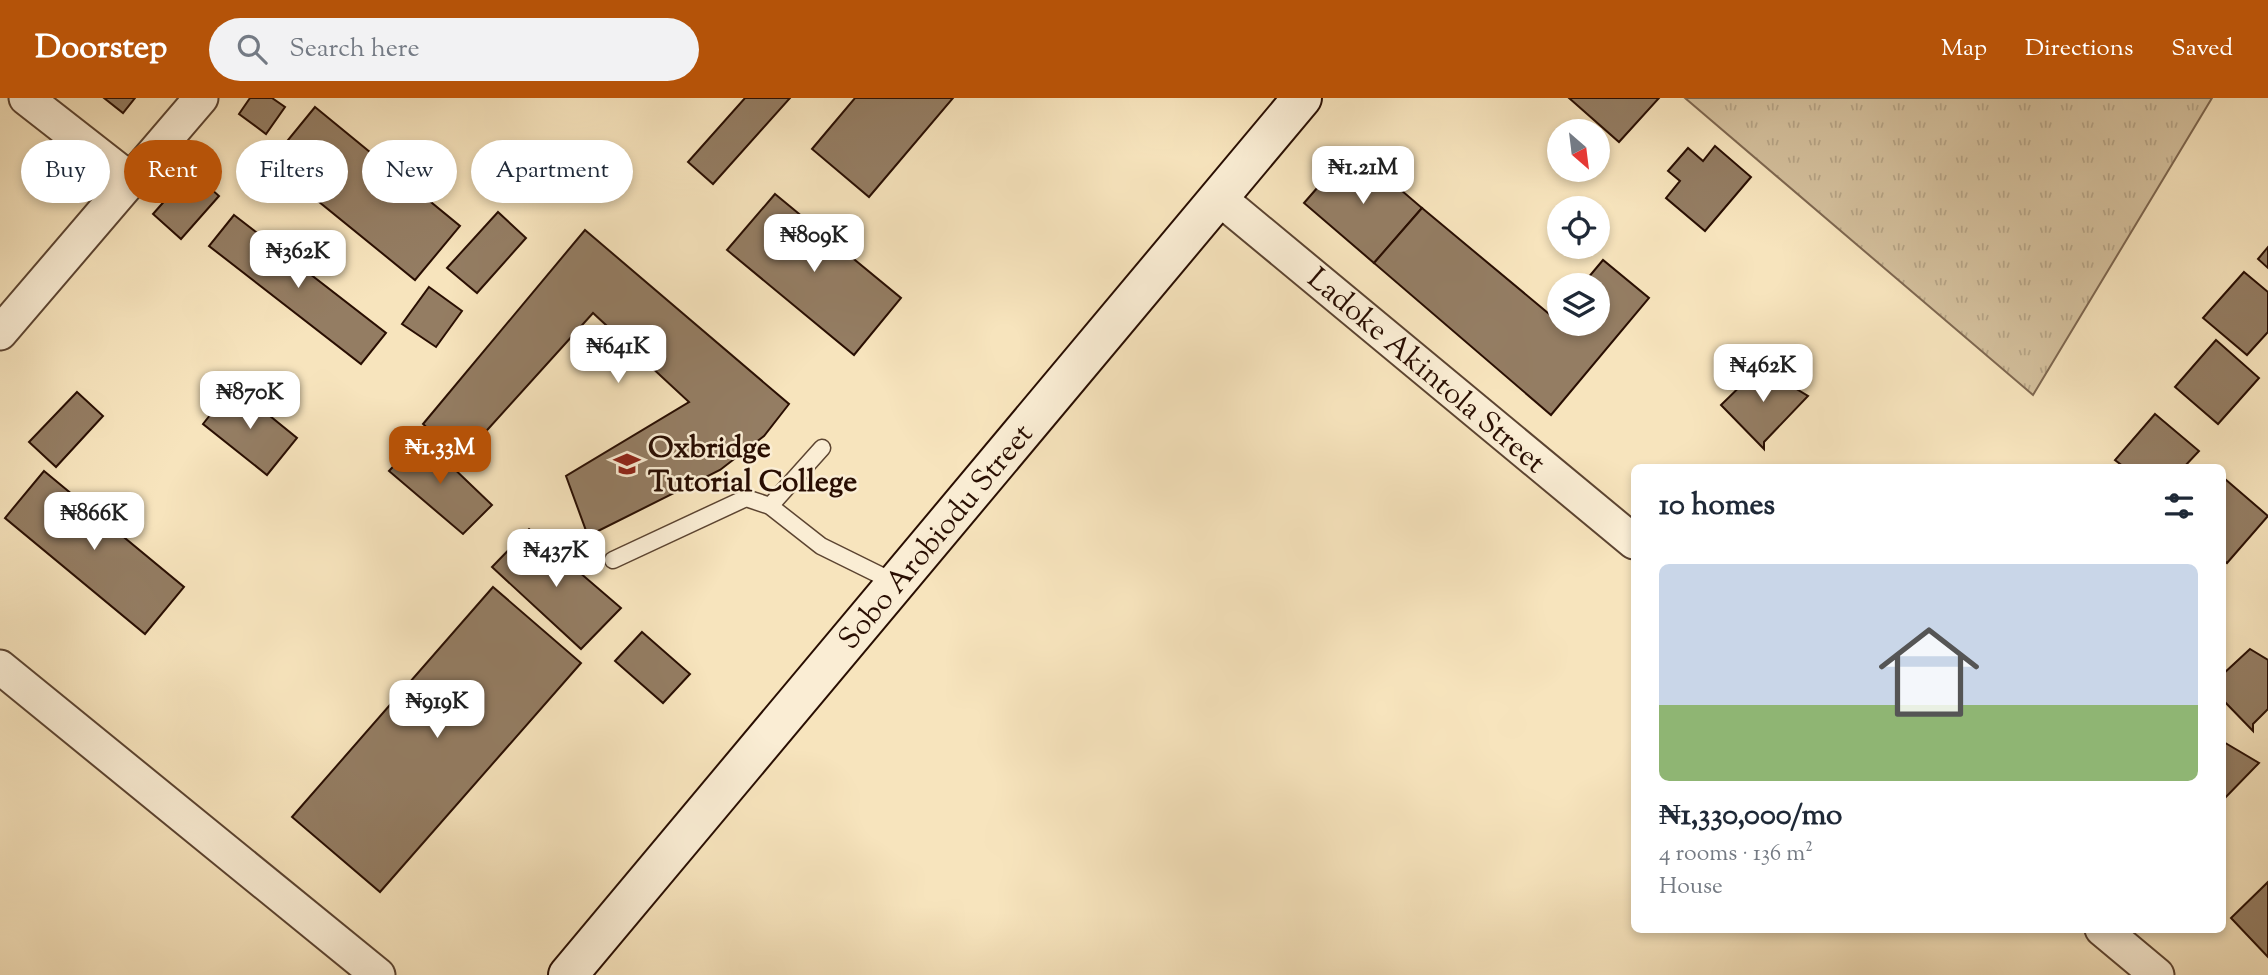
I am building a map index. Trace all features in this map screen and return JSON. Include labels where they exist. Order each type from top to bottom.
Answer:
[{"type":"street","points":[[26,98],[124,175]]},
{"type":"street","points":[[165,140],[201,98]]},
{"type":"street","name":"Sobo Arobiodu Street","points":[[568,975],[1303,98]]},
{"type":"street","points":[[0,333],[124,188]]},
{"type":"street","name":"Ladoke Akintola Street","points":[[1219,198],[1631,540]]},
{"type":"street","points":[[0,667],[378,975]]},
{"type":"street","points":[[2107,933],[2157,975]]},
{"type":"lane","points":[[770,506],[822,448]]},
{"type":"lane","points":[[614,560],[746,498],[770,506],[821,546],[896,583]]},
{"type":"green space","points":[[1685,98],[2212,98],[2033,395]]},
{"type":"building","points":[[104,98],[135,98],[123,113]]},
{"type":"building","points":[[250,98],[272,98],[285,107],[266,134],[239,114]]},
{"type":"building","points":[[745,98],[790,98],[713,184],[688,162]]},
{"type":"building","points":[[855,98],[953,98],[869,197],[812,149]]},
{"type":"building","points":[[1569,98],[1659,98],[1619,142],[1610,134],[1610,119],[1593,119]]},
{"type":"building","points":[[315,107],[362,146],[362,203],[432,203],[460,226],[415,280],[320,203],[348,203],[348,140],[288,140]]},
{"type":"building","points":[[1715,146],[1751,177],[1705,231],[1666,198],[1680,181],[1668,171],[1688,148],[1703,161]]},
{"type":"building","points":[[1352,148],[1422,208],[1374,263],[1304,203]]},
{"type":"building","points":[[775,194],[901,298],[854,355],[727,250]]},
{"type":"building","points":[[163,203],[213,203],[181,239],[153,214]]},
{"type":"building","points":[[1422,208],[1547,312],[1547,336],[1610,336],[1610,273],[1592,273],[1603,260],[1649,298],[1551,415],[1374,263]]},
{"type":"building","points":[[498,212],[526,238],[477,293],[447,268]]},
{"type":"building","points":[[234,215],[386,333],[361,364],[209,246]]},
{"type":"building","points":[[585,230],[789,404],[764,436],[720,470],[588,536],[566,476],[689,402],[593,313],[461,459],[423,424]]},
{"type":"building","points":[[2268,247],[2268,268],[2258,259]]},
{"type":"building","points":[[2244,272],[2268,292],[2268,332],[2247,355],[2203,318]]},
{"type":"building","points":[[429,287],[462,311],[436,347],[402,324]]},
{"type":"building","points":[[2216,340],[2259,378],[2218,424],[2175,387]]},
{"type":"building","points":[[1760,367],[1808,396],[1764,442],[1764,449],[1721,405]]},
{"type":"building","points":[[233,386],[297,438],[267,475],[203,424]]},
{"type":"building","points":[[77,392],[103,416],[56,467],[29,442]]},
{"type":"building","points":[[2155,414],[2199,451],[2187,464],[2120,464],[2115,460]]},
{"type":"building","points":[[421,437],[492,505],[463,534],[389,471]]},
{"type":"building","points":[[44,471],[184,587],[145,634],[5,518]]},
{"type":"building","points":[[2226,480],[2268,516],[2226,562]]},
{"type":"building","points":[[529,529],[621,608],[581,649],[492,567]]},
{"type":"building","points":[[493,587],[581,663],[380,892],[292,817]]},
{"type":"building","points":[[642,632],[690,674],[663,703],[615,661]]},
{"type":"building","points":[[2250,649],[2268,660],[2268,709],[2253,724],[2253,731],[2226,703],[2226,671]]},
{"type":"building","points":[[2226,743],[2259,763],[2226,797]]},
{"type":"building","points":[[2268,882],[2268,957],[2231,918]]},
{"type":"place","name":"Oxbridge Tutorial College","points":[[627,464]]}]
